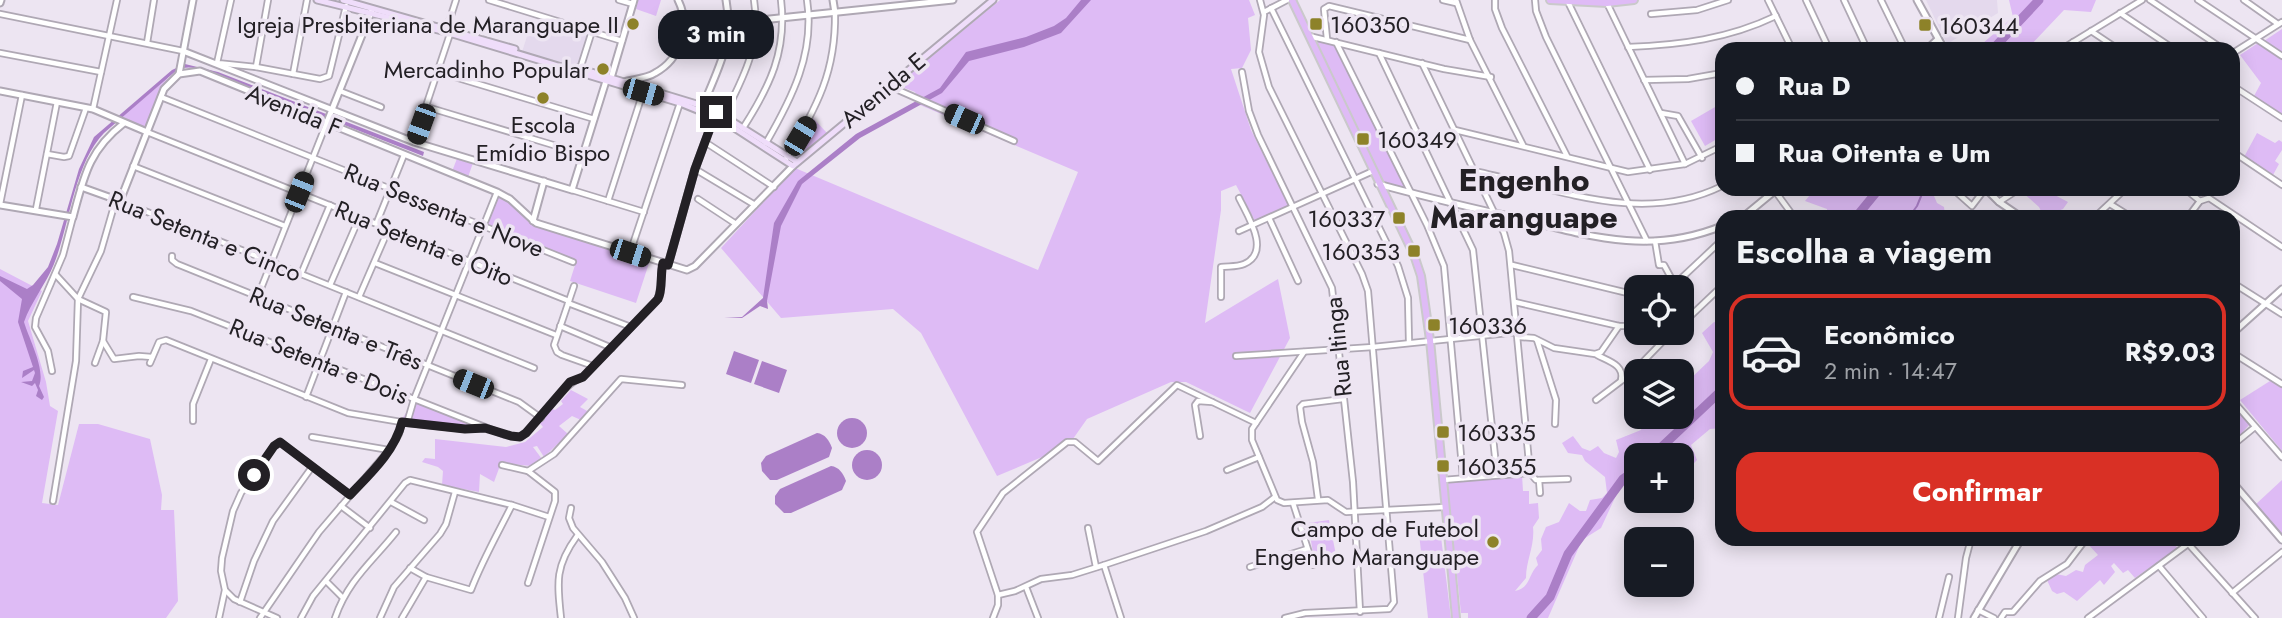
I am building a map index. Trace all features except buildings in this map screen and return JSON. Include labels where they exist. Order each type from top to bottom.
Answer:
[{"type":"main road","points":[[317,0],[346,2],[449,31],[623,82],[715,114]]},
{"type":"main road","name":"Avenida E","points":[[795,164],[992,0]]},
{"type":"main road","points":[[1289,0],[1309,36],[1418,266],[1430,341],[1457,618]]},
{"type":"main road","points":[[1550,0],[1607,3],[1634,0]]},
{"type":"main road","points":[[449,31],[703,106],[743,128],[787,159]]},
{"type":"main road","points":[[723,118],[795,164]]},
{"type":"street","points":[[47,154],[69,156],[101,72],[117,0]]},
{"type":"street","points":[[146,43],[154,0]]},
{"type":"street","points":[[52,501],[76,361],[78,299],[103,244],[160,97],[167,84],[179,72],[193,0]]},
{"type":"street","points":[[217,63],[231,0]]},
{"type":"street","points":[[256,67],[268,0]]},
{"type":"street","points":[[293,74],[307,0]]},
{"type":"street","points":[[415,142],[438,72],[456,0]]},
{"type":"street","points":[[489,0],[622,41]]},
{"type":"street","points":[[572,190],[633,2],[619,0]]},
{"type":"street","points":[[623,82],[648,76],[663,67],[680,46],[684,14],[678,0]]},
{"type":"street","points":[[703,106],[725,51],[729,24],[726,0]]},
{"type":"street","points":[[723,118],[747,68],[756,33],[754,0]]},
{"type":"street","points":[[743,128],[772,77],[780,47],[783,18],[780,0]]},
{"type":"street","points":[[766,143],[799,80],[804,62],[809,16],[807,0]]},
{"type":"street","points":[[787,159],[812,116],[826,83],[833,51],[833,0]]},
{"type":"street","points":[[870,0],[871,9]]},
{"type":"street","points":[[684,28],[871,9],[909,2],[953,0]]},
{"type":"street","points":[[1260,0],[1264,12],[1259,52],[1266,77],[1366,284],[1394,602],[1389,609],[1304,613],[1284,618]]},
{"type":"street","points":[[1264,12],[1289,0]]},
{"type":"street","points":[[1443,0],[1456,2],[1470,40],[1491,77],[1523,146]]},
{"type":"street","points":[[1495,0],[1495,9],[1502,28],[1567,157]]},
{"type":"street","points":[[1535,0],[1542,29],[1647,242]]},
{"type":"street","points":[[1651,14],[1697,10],[1728,0]]},
{"type":"street","points":[[1768,0],[1789,42]]},
{"type":"street","points":[[1806,0],[1826,42]]},
{"type":"street","points":[[1844,0],[1864,42]]},
{"type":"street","points":[[1881,0],[1902,42]]},
{"type":"street","points":[[1917,0],[1940,42]]},
{"type":"street","points":[[2073,42],[2142,0]]},
{"type":"street","points":[[2150,0],[2213,42]]},
{"type":"street","points":[[2198,0],[2282,55]]},
{"type":"street","points":[[2240,48],[2280,23],[2244,0]]},
{"type":"street","points":[[217,63],[324,79],[330,74],[346,2]]},
{"type":"street","points":[[1568,2],[1650,170]]},
{"type":"street","points":[[1607,3],[1685,164]]},
{"type":"street","points":[[1326,39],[1324,9],[1329,6],[1470,40]]},
{"type":"street","points":[[1271,8],[1402,277],[1408,298],[1409,342]]},
{"type":"street","points":[[258,296],[372,10]]},
{"type":"street","points":[[0,13],[183,51],[332,112],[415,142],[644,212]]},
{"type":"street","points":[[2120,13],[2164,42]]},
{"type":"street","points":[[1628,47],[1699,42],[1776,16]]},
{"type":"street","points":[[580,69],[592,31]]},
{"type":"street","points":[[2091,31],[2108,42]]},
{"type":"street","points":[[1309,36],[1491,77]]},
{"type":"street","points":[[1935,42],[1938,39]]},
{"type":"street","points":[[1336,42],[1444,266],[1464,478]]},
{"type":"street","points":[[1378,52],[1473,250],[1497,475]]},
{"type":"street","points":[[0,53],[101,72]]},
{"type":"street","points":[[1422,63],[1504,233],[1512,265],[1530,472],[1534,479],[1539,480],[1568,479]]},
{"type":"street","name":"Avenida F","points":[[179,72],[200,71],[498,192],[510,199],[533,221]]},
{"type":"street","points":[[438,72],[594,119]]},
{"type":"street","name":"Rua Itinga","points":[[1242,72],[1252,121],[1332,288],[1355,513],[1360,612]]},
{"type":"street","points":[[1644,80],[1688,79],[1715,74]]},
{"type":"street","points":[[888,86],[1014,141]]},
{"type":"street","points":[[608,201],[644,90]]},
{"type":"street","name":"Rua Setenta e Oito","points":[[0,91],[89,108],[377,222],[631,327]]},
{"type":"street","points":[[340,91],[381,107]]},
{"type":"street","points":[[2240,91],[2282,118]]},
{"type":"street","points":[[22,95],[0,204],[72,217]]},
{"type":"street","name":"Rua Sessenta e Nove","points":[[160,97],[573,262]]},
{"type":"street","points":[[36,209],[57,102]]},
{"type":"street","points":[[630,253],[680,103]]},
{"type":"street","points":[[427,107],[583,154]]},
{"type":"street","points":[[1661,113],[1678,116],[1702,158]]},
{"type":"street","points":[[544,181],[533,221],[665,264],[715,114]]},
{"type":"street","points":[[52,371],[48,351],[35,327],[36,318],[56,275],[81,187],[99,146],[123,123]]},
{"type":"street","points":[[1454,130],[1628,172],[1685,164],[1715,150]]},
{"type":"street","points":[[705,142],[774,187]]},
{"type":"street","points":[[377,222],[404,155]]},
{"type":"street","points":[[2240,157],[2282,185]]},
{"type":"street","name":"Avenida E","points":[[665,264],[687,270],[695,266],[795,164]]},
{"type":"street","points":[[133,166],[286,226]]},
{"type":"street","points":[[695,169],[755,205]]},
{"type":"street","points":[[1239,231],[1373,171]]},
{"type":"street","points":[[1474,171],[1584,197],[1627,204],[1686,200],[1715,189]]},
{"type":"street","points":[[1378,184],[1600,239],[1647,242],[1698,235],[1715,229]]},
{"type":"street","name":"Rua Setenta e Cinco","points":[[81,187],[534,368]]},
{"type":"street","points":[[262,615],[319,532],[389,450],[399,434],[498,192]]},
{"type":"street","points":[[1752,210],[1769,196]]},
{"type":"street","points":[[1961,196],[1972,206],[1980,196]]},
{"type":"street","points":[[1993,196],[2011,210]]},
{"type":"street","points":[[1999,202],[2008,196]]},
{"type":"street","points":[[2103,210],[2118,196]]},
{"type":"street","points":[[2194,196],[2200,201]]},
{"type":"street","points":[[1221,297],[1221,267],[1240,265],[1255,256],[1256,239],[1239,198]]},
{"type":"street","points":[[2193,210],[2200,201],[2209,198],[2227,210]]},
{"type":"street","points":[[698,199],[736,224]]},
{"type":"street","points":[[2109,204],[2119,210]]},
{"type":"street","points":[[301,274],[330,205]]},
{"type":"street","name":"Rua Setenta e Cinco","points":[[330,285],[360,216]]},
{"type":"street","points":[[1269,218],[1298,281]]},
{"type":"street","points":[[2240,219],[2282,247]]},
{"type":"street","points":[[359,297],[389,228]]},
{"type":"street","points":[[1655,241],[1659,265],[1665,266],[1669,275]]},
{"type":"street","points":[[1685,275],[1715,247]]},
{"type":"street","name":"Rua Setenta e Três","points":[[172,256],[172,260],[177,264],[519,402],[541,418]]},
{"type":"street","points":[[375,263],[556,335]]},
{"type":"street","name":"Rua Setenta e Dois","points":[[133,297],[191,311],[485,428],[520,437],[541,418],[570,382],[583,377],[656,302],[661,293],[660,278],[665,264]]},
{"type":"street","points":[[1512,265],[1624,292]]},
{"type":"street","points":[[56,275],[78,299],[106,312],[103,341],[94,363]]},
{"type":"street","points":[[574,286],[554,345],[557,352],[593,366]]},
{"type":"street","points":[[2240,287],[2282,314]]},
{"type":"street","points":[[2240,327],[2282,289]]},
{"type":"street","points":[[306,397],[346,292]]},
{"type":"street","points":[[1694,311],[1715,292]]},
{"type":"street","points":[[1515,302],[1622,326],[1601,352],[1595,354]]},
{"type":"street","points":[[560,326],[612,348]]},
{"type":"street","points":[[1236,356],[1518,334],[1554,348],[1595,354],[1620,367],[1620,381]]},
{"type":"street","points":[[150,363],[159,342],[166,340],[348,413],[405,423],[465,429],[485,428]]},
{"type":"street","points":[[1537,340],[1556,400],[1555,424]]},
{"type":"street","points":[[103,341],[114,359],[152,357]]},
{"type":"street","points":[[1596,400],[1633,372],[1659,345]]},
{"type":"street","points":[[1304,352],[1252,429],[1252,440],[1279,502],[1318,499],[1333,501],[1342,512],[1355,513],[1445,507]]},
{"type":"street","points":[[2240,357],[2282,383]]},
{"type":"street","points":[[193,421],[194,400],[211,359]]},
{"type":"street","points":[[528,471],[554,454],[621,379],[682,385]]},
{"type":"street","points":[[993,618],[998,605],[998,595],[977,534],[1006,489],[1069,441],[1075,442],[1098,461],[1176,385],[1256,422]]},
{"type":"street","points":[[1318,499],[1314,462],[1302,422],[1301,406],[1343,399]]},
{"type":"street","points":[[1200,436],[1195,405],[1198,401],[1216,402]]},
{"type":"street","points":[[2240,409],[2282,457]]},
{"type":"street","points":[[2240,439],[2255,427]]},
{"type":"street","points":[[312,437],[389,450]]},
{"type":"street","points":[[277,618],[262,615],[240,603],[225,590],[222,583],[222,558],[233,511],[241,493],[274,446],[280,442],[350,495]]},
{"type":"street","points":[[1227,470],[1259,457]]},
{"type":"street","points":[[502,466],[528,471],[552,488],[556,495],[528,583]]},
{"type":"street","points":[[240,603],[254,561],[273,521],[312,467]]},
{"type":"street","points":[[1443,480],[1530,472]]},
{"type":"street","points":[[301,618],[313,596],[410,480],[549,517]]},
{"type":"street","points":[[1539,480],[1540,493]]},
{"type":"street","points":[[2240,491],[2282,540]]},
{"type":"street","points":[[380,618],[394,587],[440,534],[456,492]]},
{"type":"street","points":[[998,595],[1026,587],[1041,579],[1072,575],[1222,525],[1262,507],[1275,497]]},
{"type":"street","points":[[391,502],[424,520]]},
{"type":"street","points":[[1293,503],[1313,565]]},
{"type":"street","points":[[410,568],[426,578],[471,590],[479,566],[495,542],[512,505]]},
{"type":"street","points":[[341,506],[370,528]]},
{"type":"street","points":[[571,508],[570,522],[577,536],[602,562],[622,592],[634,618]]},
{"type":"street","points":[[1088,528],[1097,567]]},
{"type":"street","points":[[335,618],[342,597],[355,578],[396,532]]},
{"type":"street","points":[[561,618],[558,569],[565,551],[577,536]]},
{"type":"street","points":[[1958,618],[1969,546]]},
{"type":"street","points":[[1974,618],[2017,546]]},
{"type":"street","points":[[2001,618],[2005,612],[2013,612],[2040,581],[2067,564],[2081,546]]},
{"type":"street","points":[[2088,618],[2159,566],[2181,546]]},
{"type":"street","points":[[2190,546],[2255,618]]},
{"type":"street","points":[[1250,567],[1307,549]]},
{"type":"street","points":[[2232,593],[2282,552]]},
{"type":"street","points":[[1104,565],[1121,618]]},
{"type":"street","points":[[2159,566],[2203,618]]},
{"type":"street","points":[[1939,618],[1949,577]]},
{"type":"street","points":[[402,618],[426,578]]},
{"type":"street","points":[[326,580],[342,597]]},
{"type":"street","points":[[1026,587],[1038,618]]},
{"type":"street","points":[[219,618],[225,590]]},
{"type":"street","points":[[1978,610],[1994,618]]},
{"type":"shaded area","points":[[638,0],[661,0],[656,16],[636,9]]},
{"type":"shaded area","points":[[1000,0],[1249,0],[1255,15],[1248,18],[1251,50],[1242,68],[1231,69],[1251,130],[1289,206],[1255,221],[1236,185],[1221,191],[1221,210],[1205,323],[1278,279],[1290,338],[1250,413],[1186,382],[1171,382],[1087,419],[1068,446],[997,476],[921,333],[893,309],[781,318],[721,248],[795,168],[1038,270],[1078,172],[920,105],[915,92],[897,85]]},
{"type":"shaded area","points":[[1081,0],[1091,0],[1061,33],[1024,47],[969,61],[942,93],[860,138],[802,184],[781,226],[767,301],[768,309],[760,306],[742,318],[724,317],[742,317],[763,298],[774,223],[798,181],[856,134],[940,88],[966,52],[1026,37],[1054,26],[1066,18]]},
{"type":"shaded area","points":[[1926,0],[1997,0],[1998,13],[1946,42]]},
{"type":"shaded area","points":[[2009,0],[2096,0],[2091,12],[2064,10],[2034,42],[1984,42],[2013,17]]},
{"type":"shaded area","points":[[539,15],[591,31],[579,69],[522,52],[529,30],[535,31]]},
{"type":"shaded area","points":[[2282,29],[2282,52],[2264,41]]},
{"type":"shaded area","points":[[1309,36],[1336,43],[1406,190],[1378,184]]},
{"type":"shaded area","points":[[2258,43],[2282,58],[2282,114],[2254,96],[2261,83],[2240,55]]},
{"type":"shaded area","points":[[185,64],[218,72],[424,152],[423,156],[201,69],[177,70],[104,133],[94,146],[79,178],[54,264],[24,322],[39,363],[39,386],[44,397],[42,400],[36,396],[38,390],[35,383],[32,386],[21,382],[32,381],[35,373],[34,370],[22,378],[23,371],[33,367],[18,322],[22,299],[0,281],[0,276],[27,289],[33,285],[48,267],[79,169],[94,137],[172,70]]},
{"type":"shaded area","points":[[168,78],[145,131],[119,119]]},
{"type":"shaded area","points":[[1715,107],[1715,140],[1705,146],[1691,121]]},
{"type":"shaded area","points":[[812,117],[827,133],[795,159],[790,155]]},
{"type":"shaded area","points":[[2257,133],[2275,143],[2279,140],[2282,142],[2282,150],[2275,161],[2279,164],[2273,175],[2244,157]]},
{"type":"shaded area","points":[[458,156],[474,160],[467,180],[451,174]]},
{"type":"shaded area","points":[[498,192],[534,222],[650,260],[636,303],[570,281],[576,262],[484,226]]},
{"type":"shaded area","points":[[1809,196],[1934,196],[1944,210],[1827,210],[1805,201]]},
{"type":"shaded area","points":[[2027,196],[2057,196],[2068,202],[2061,210],[2040,210]]},
{"type":"shaded area","points":[[0,269],[42,291],[28,321],[46,382],[50,406],[58,411],[42,503],[58,505],[79,424],[98,424],[150,439],[162,495],[161,510],[174,510],[178,601],[166,618],[0,618]]},
{"type":"shaded area","points":[[1714,322],[1715,429],[1710,429],[1693,443],[1624,443],[1624,484],[1619,489],[1601,528],[1582,540],[1548,618],[1468,618],[1468,613],[1461,613],[1447,482],[1522,475],[1523,491],[1529,491],[1529,504],[1538,503],[1539,518],[1533,527],[1526,578],[1515,591],[1520,589],[1527,584],[1538,565],[1536,558],[1542,550],[1541,539],[1546,527],[1559,522],[1569,503],[1580,511],[1586,511],[1590,500],[1602,498],[1607,493],[1605,477],[1585,461],[1582,455],[1568,453],[1562,443],[1573,436],[1582,448],[1590,451],[1598,446],[1604,453],[1616,458],[1619,452],[1616,440],[1641,429],[1694,429],[1694,375],[1709,361],[1713,352],[1702,333]]},
{"type":"shaded area","points":[[734,351],[759,360],[751,383],[726,374]]},
{"type":"shaded area","points":[[762,361],[787,370],[779,393],[754,384]]},
{"type":"shaded area","points":[[2270,381],[2282,388],[2282,451],[2240,400]]},
{"type":"shaded area","points":[[571,390],[588,399],[580,407],[589,412],[581,420],[572,416],[559,426],[568,434],[544,457],[537,446],[533,447],[542,459],[531,466],[501,463],[494,482],[480,474],[479,492],[442,485],[443,471],[422,462],[425,458],[435,459],[435,439],[506,447],[525,442],[543,427],[539,422],[552,409],[555,410],[563,404],[561,401]]},
{"type":"shaded area","points":[[415,399],[475,421],[471,428],[402,419]]},
{"type":"shaded area","points":[[2240,413],[2250,424],[2240,435]]},
{"type":"shaded area","points":[[852,418],[863,422],[867,433],[863,444],[852,448],[841,444],[837,433],[841,422]]},
{"type":"shaded area","points":[[817,433],[830,442],[832,448],[829,457],[777,480],[770,480],[762,471],[761,463],[766,456]]},
{"type":"shaded area","points":[[867,450],[878,454],[882,465],[878,476],[867,480],[856,476],[852,465],[856,454]]},
{"type":"shaded area","points":[[831,466],[838,469],[845,478],[842,490],[791,513],[784,513],[775,504],[775,496],[780,489]]},
{"type":"shaded area","points":[[2282,480],[2282,535],[2255,505]]},
{"type":"shaded area","points":[[1329,520],[1336,555],[1314,559],[1308,523]]},
{"type":"shaded area","points":[[1440,529],[1451,618],[1428,618],[1419,533]]},
{"type":"shaded area","points":[[2090,546],[2178,548],[2135,578],[2128,570],[2123,573],[2114,563],[2111,566],[2115,572],[2104,585],[2100,580],[2077,601],[2064,592],[2057,594],[2052,591],[2047,580],[2056,574],[2066,576],[2076,570],[2083,572],[2085,565],[2098,555]]},
{"type":"waterway","points":[[2000,42],[2039,0]]},
{"type":"waterway","points":[[1862,210],[1873,196]]},
{"type":"waterway","points":[[1914,210],[1921,196]]},
{"type":"waterway","points":[[1666,443],[1715,397]]},
{"type":"waterway","points":[[1531,618],[1550,597],[1568,554],[1624,478]]},
{"type":"place","name":"Igreja Presbiteriana de Maranguape II","points":[[633,24]]},
{"type":"place","name":"160350","points":[[1316,24]]},
{"type":"place","name":"160344","points":[[1925,25]]},
{"type":"place","name":"Mercadinho Popular","points":[[603,69]]},
{"type":"place","name":"Escola Emídio Bispo","points":[[543,98]]},
{"type":"place","name":"160349","points":[[1363,139]]},
{"type":"place","name":"160337","points":[[1399,218]]},
{"type":"place","name":"160353","points":[[1414,251]]},
{"type":"place","name":"160336","points":[[1434,325]]},
{"type":"place","name":"160335","points":[[1443,432]]},
{"type":"place","name":"160355","points":[[1443,466]]},
{"type":"place","name":"Campo de Futebol Engenho Maranguape","points":[[1493,542]]},
{"type":"district","name":"Engenho Maranguape","points":[[1524,198]]},
{"type":"route","points":[[254,475],[274,446],[280,442],[350,495],[389,450],[399,434],[402,422],[465,429],[485,428],[520,437],[526,433],[561,396],[570,382],[583,377],[658,299],[661,293],[663,263],[668,265],[695,169],[716,112]]}]
